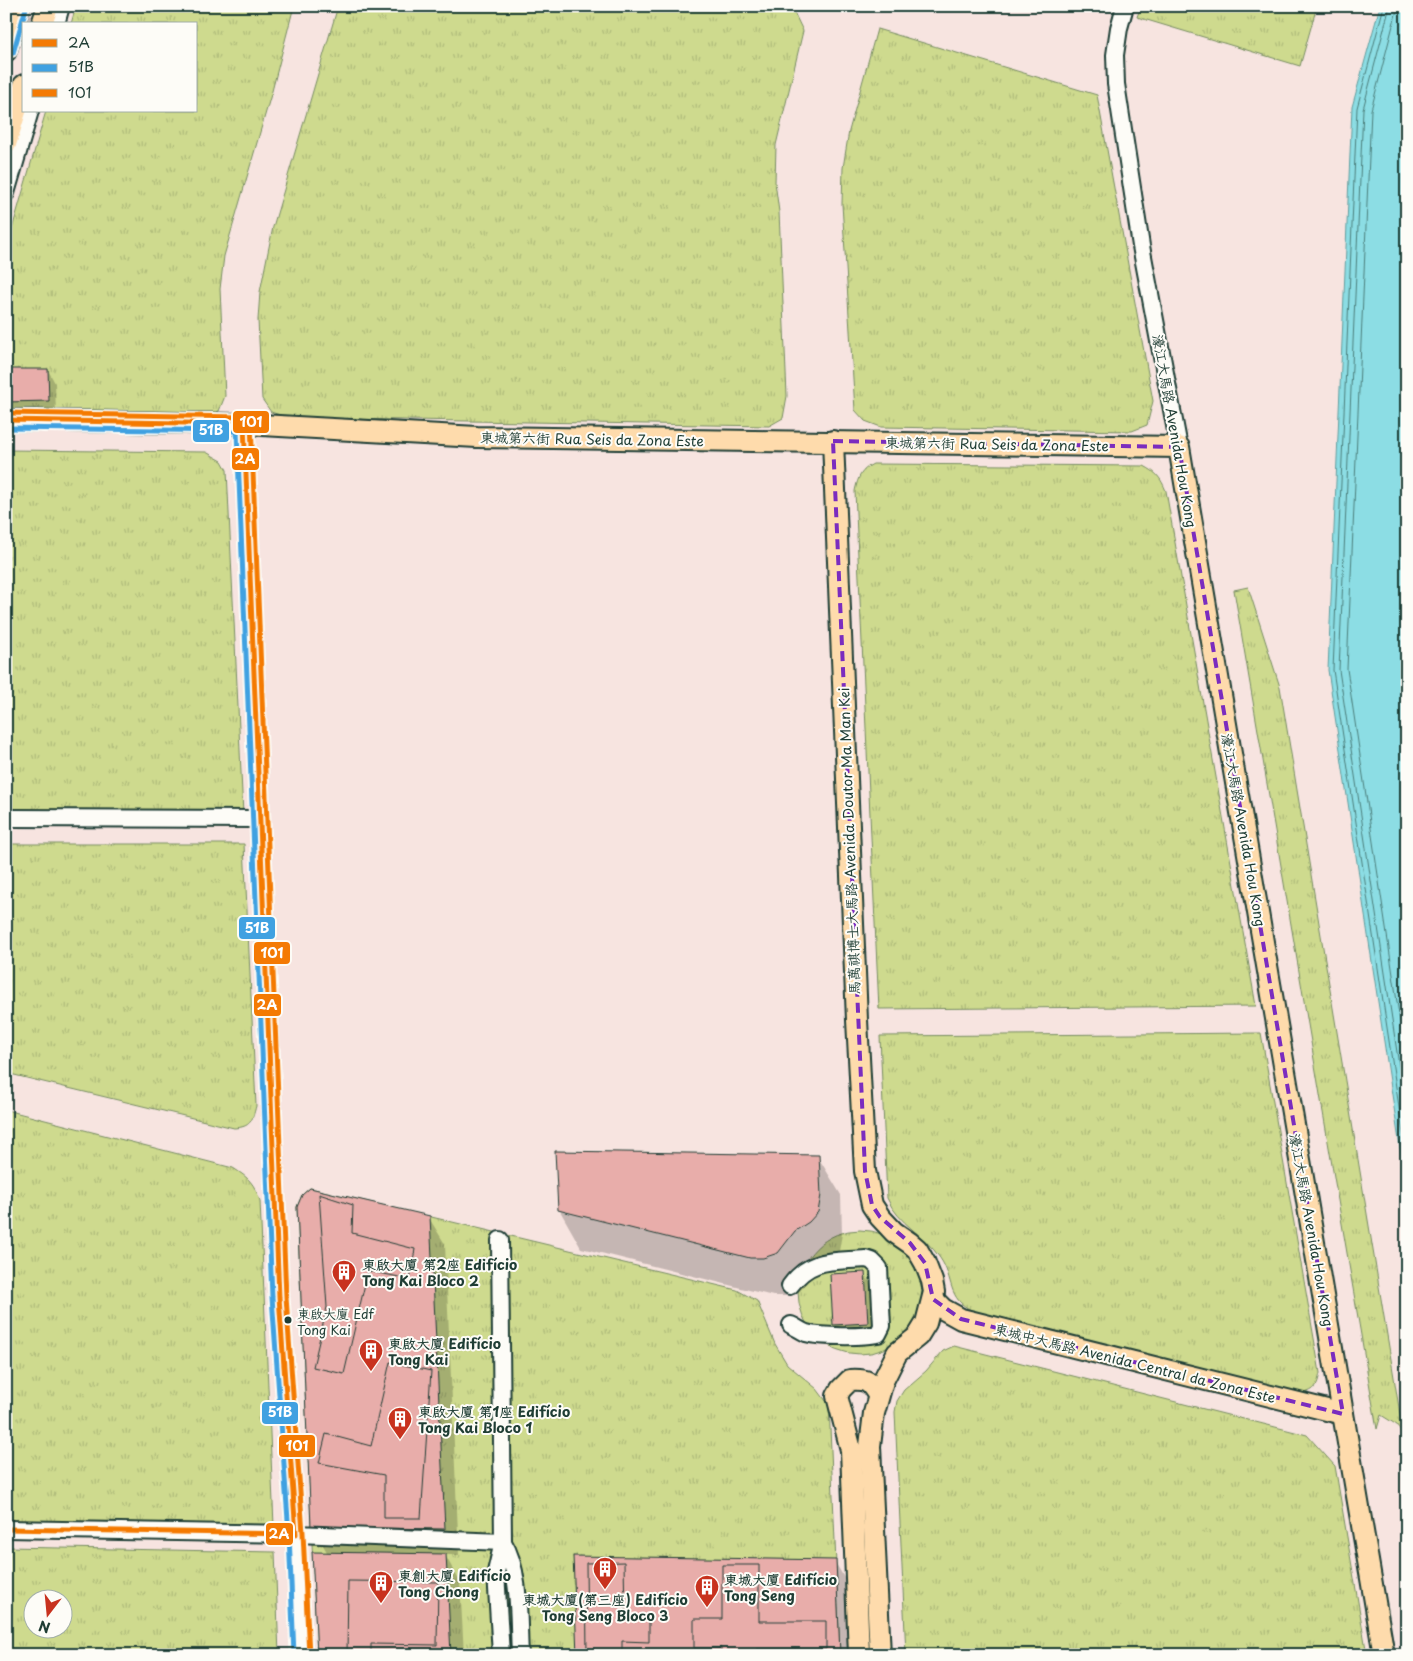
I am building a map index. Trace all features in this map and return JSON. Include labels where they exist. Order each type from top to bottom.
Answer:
[{"type":"main road","points":[[6,51],[19,6]]},
{"type":"main road","points":[[43,22],[48,6]]},
{"type":"main road","points":[[6,144],[22,92]]},
{"type":"main road","name":"東城第六街 Rua Seis da Zona Este","points":[[6,420],[244,424],[477,437],[1179,447]]},
{"type":"main road","name":"馬萬祺博士大馬路 Avenida Doutor Ma Man Kei","points":[[832,441],[865,1171],[872,1205],[894,1232],[917,1249],[925,1263],[932,1281],[933,1300]]},
{"type":"main road","name":"濠江大馬路 Avenida Hou Kong","points":[[1179,447],[1384,1655]]},
{"type":"main road","points":[[880,1655],[870,1446],[874,1413],[883,1381],[896,1352],[918,1336],[926,1323],[933,1300]]},
{"type":"main road","name":"東城中大馬路 Avenida Central da Zona Este","points":[[933,1300],[943,1309],[961,1319],[1342,1414]]},
{"type":"main road","points":[[859,1655],[851,1450],[838,1396],[841,1389],[850,1380],[862,1379],[872,1384],[878,1395]]},
{"type":"street","points":[[57,22],[61,6]]},
{"type":"street","name":"濠江大馬路 Avenida Hou Kong","points":[[1125,6],[1115,55],[1116,84],[1141,246],[1179,447]]},
{"type":"street","points":[[6,193],[30,112]]},
{"type":"street","points":[[244,424],[279,1298],[296,1534],[302,1655]]},
{"type":"street","points":[[6,818],[260,819]]},
{"type":"street","points":[[500,1240],[503,1542],[496,1572],[500,1655]]},
{"type":"street","points":[[790,1286],[801,1272],[825,1262],[872,1261],[879,1268],[882,1326],[878,1334],[826,1335],[805,1332],[791,1325]]},
{"type":"street","points":[[6,1529],[296,1534],[503,1542]]},
{"type":"street","points":[[503,1542],[512,1558],[515,1571],[520,1655]]},
{"type":"highlighted area","points":[[833,441],[1179,447],[1343,1414],[961,1319],[933,1299],[925,1263],[910,1243],[880,1217],[872,1205],[865,1171]]},
{"type":"green space","points":[[76,6],[294,6],[272,91],[224,256],[220,289],[225,396],[219,411],[207,417],[6,413],[6,250],[46,112],[198,112],[198,22],[72,22]]},
{"type":"green space","points":[[338,6],[791,6],[803,31],[776,145],[775,182],[779,212],[787,396],[783,418],[769,426],[289,418],[271,412],[262,399],[258,320],[260,292],[273,227]]},
{"type":"green space","points":[[1141,6],[1317,6],[1300,66],[1137,17]]},
{"type":"green space","points":[[877,29],[1097,95],[1153,401],[1147,425],[1132,431],[881,427],[865,421],[855,410],[842,204],[843,168],[849,131]]},
{"type":"green space","points":[[6,450],[206,452],[222,461],[227,470],[243,815],[6,814]]},
{"type":"green space","points":[[873,464],[1144,466],[1155,473],[1160,479],[1166,491],[1256,1006],[879,1009],[855,491],[861,474]]},
{"type":"green space","points":[[1248,587],[1280,687],[1404,1438],[1397,1425],[1381,1415],[1377,1429],[1234,590]]},
{"type":"green space","points":[[6,844],[244,844],[256,1106],[252,1119],[247,1125],[234,1128],[6,1073]]},
{"type":"green space","points":[[1261,1033],[1320,1373],[1318,1382],[1312,1390],[1300,1394],[973,1311],[964,1306],[955,1294],[945,1266],[934,1250],[898,1215],[887,1198],[880,1036]]},
{"type":"green space","points":[[6,1110],[233,1168],[253,1185],[260,1201],[274,1526],[6,1521]]},
{"type":"green space","points":[[310,1188],[737,1290],[757,1301],[775,1344],[787,1364],[817,1389],[829,1405],[840,1655],[317,1655],[297,1207],[302,1195]]},
{"type":"green space","points":[[860,1230],[884,1235],[904,1248],[917,1268],[922,1292],[917,1316],[904,1336],[884,1349],[860,1354],[836,1349],[816,1336],[803,1316],[798,1292],[803,1268],[816,1248],[836,1235]]},
{"type":"green space","points":[[954,1346],[1307,1435],[1335,1466],[1367,1655],[906,1655],[895,1412],[897,1401],[904,1390],[926,1371],[943,1351]]},
{"type":"green space","points":[[6,1547],[275,1552],[279,1655],[6,1655]]},
{"type":"water","points":[[1380,6],[1407,6],[1407,1194],[1328,670],[1352,107]]},
{"type":"building","points":[[6,369],[48,369],[49,401],[6,402]]},
{"type":"building","points":[[555,1151],[819,1155],[821,1195],[818,1212],[809,1222],[795,1231],[778,1253],[763,1258],[750,1258],[558,1210]]},
{"type":"building","name":"東啟大廈 Edifício Tong Kai","points":[[310,1188],[430,1216],[445,1529],[311,1527],[297,1207],[302,1195]]},
{"type":"building","name":"東啟大廈 第2座 Edifício Tong Kai Bloco 2","points":[[319,1194],[353,1205],[352,1233],[415,1249],[410,1279],[368,1271],[344,1374],[313,1367],[327,1307]]},
{"type":"building","points":[[865,1272],[868,1323],[833,1325],[830,1274]]},
{"type":"building","name":"東啟大廈 第1座 Edifício Tong Kai Bloco 1","points":[[390,1362],[431,1371],[421,1518],[384,1518],[384,1475],[319,1463],[326,1434],[371,1446]]},
{"type":"building","name":"東創大廈 Edifício Tong Chong","points":[[312,1552],[446,1554],[451,1655],[317,1655]]},
{"type":"building","name":"東城大廈 Edifício Tong Seng","points":[[573,1556],[836,1560],[840,1655],[577,1655]]},
{"type":"building","name":"東城大廈(第三座) Edifício Tong Seng Bloco 3","points":[[624,1562],[625,1617],[649,1617],[649,1642],[622,1641],[622,1655],[587,1655],[586,1563]]},
{"type":"building","points":[[722,1565],[759,1565],[759,1621],[826,1621],[826,1649],[757,1649],[757,1655],[721,1655],[721,1648],[694,1648],[694,1619],[722,1619]]},
{"type":"building","points":[[348,1581],[438,1582],[437,1645],[371,1644],[371,1655],[347,1655]]},
{"type":"transit line","name":"51B","points":[[13,53],[26,8]]},
{"type":"transit line","name":"101","points":[[6,413],[244,417],[248,418],[251,422],[286,1297],[303,1533],[309,1655]]},
{"type":"transit line","name":"2A","points":[[6,420],[244,424],[279,1297],[296,1534],[6,1529]]},
{"type":"transit line","name":"51B","points":[[6,428],[237,431],[272,1297],[289,1534],[294,1655]]},
{"type":"place","name":"東啟大廈 第2座 Edifício Tong Kai Bloco 2","points":[[344,1293]]},
{"type":"place","name":"東啟大廈 Edf Tong Kai","points":[[288,1320]]},
{"type":"place","name":"東啟大廈 Edifício Tong Kai","points":[[371,1372]]},
{"type":"place","name":"東啟大廈 第1座 Edifício Tong Kai Bloco 1","points":[[400,1440]]},
{"type":"place","name":"東城大廈(第三座) Edifício Tong Seng Bloco 3","points":[[605,1590]]},
{"type":"place","name":"東創大廈 Edifício Tong Chong","points":[[381,1604]]},
{"type":"place","name":"東城大廈 Edifício Tong Seng","points":[[707,1608]]}]
